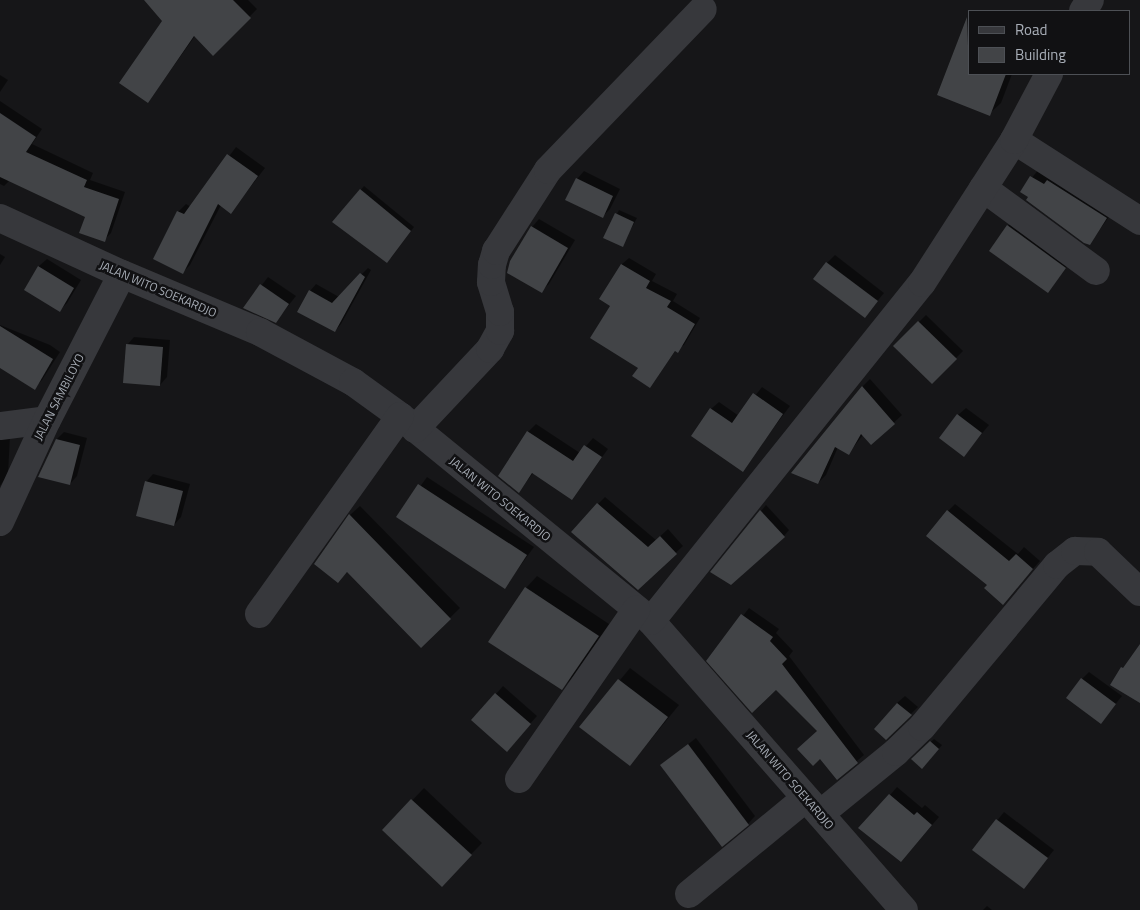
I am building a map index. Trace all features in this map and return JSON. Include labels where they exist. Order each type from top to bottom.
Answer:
[{"type":"street","points":[[259,614],[408,423],[490,349],[500,331],[500,312],[491,282],[492,265],[496,251],[548,170],[703,9]]},
{"type":"street","points":[[519,779],[644,616],[922,283],[1014,140],[1049,75]]},
{"type":"street","points":[[1014,140],[1140,221]]},
{"type":"street","points":[[983,188],[1096,271]]},
{"type":"street","name":"JALAN WITO SOEKARDJO","points":[[0,218],[122,274],[260,332],[353,382],[408,423],[644,616],[904,910]]},
{"type":"street","name":"JALAN SAMBILOYO","points":[[0,522],[47,420],[122,274]]},
{"type":"street","points":[[0,426],[47,420]]},
{"type":"street","points":[[689,894],[813,806],[896,752],[922,727],[1057,565],[1075,552],[1098,552],[1140,592]]},
{"type":"building","points":[[144,0],[233,0],[251,18],[213,56],[194,36],[148,103],[119,83],[162,21]]},
{"type":"building","points":[[967,17],[968,75],[1006,75],[990,116],[937,95]]},
{"type":"building","points":[[0,113],[36,137],[26,152],[87,180],[84,187],[119,199],[105,242],[79,233],[85,217],[0,177]]},
{"type":"building","points":[[227,154],[258,176],[231,214],[218,204],[183,274],[153,259],[177,211],[184,214]]},
{"type":"building","points":[[1030,176],[1044,184],[1047,180],[1107,218],[1090,245],[1084,243],[1026,200],[1028,197],[1020,192]]},
{"type":"building","points":[[576,178],[613,196],[603,218],[565,200]]},
{"type":"building","points":[[360,189],[411,231],[387,263],[332,222]]},
{"type":"building","points":[[615,213],[634,222],[623,247],[603,238]]},
{"type":"building","points":[[1007,225],[1066,268],[1048,293],[989,251]]},
{"type":"building","points":[[531,226],[568,248],[542,293],[507,273],[510,261]]},
{"type":"building","points":[[826,262],[878,301],[865,318],[813,279]]},
{"type":"building","points":[[621,264],[650,281],[646,288],[671,301],[667,307],[695,324],[678,353],[675,351],[650,388],[632,376],[638,368],[590,338],[610,306],[599,299]]},
{"type":"building","points":[[38,266],[74,288],[60,312],[24,290]]},
{"type":"building","points":[[360,273],[365,277],[335,332],[297,312],[309,290],[332,303]]},
{"type":"building","points":[[260,284],[289,304],[276,323],[243,308]]},
{"type":"building","points":[[918,321],[957,359],[932,384],[893,346]]},
{"type":"building","points":[[0,326],[53,359],[35,390],[0,368]]},
{"type":"building","points":[[126,344],[163,347],[160,386],[123,383]]},
{"type":"building","points":[[862,386],[895,424],[871,445],[861,434],[849,455],[835,447],[818,484],[791,473]]},
{"type":"building","points":[[753,393],[783,414],[743,472],[691,436],[710,408],[732,423]]},
{"type":"building","points":[[957,414],[982,433],[964,457],[939,438]]},
{"type":"building","points":[[527,431],[573,461],[584,445],[602,457],[572,500],[532,473],[519,493],[498,476]]},
{"type":"building","points":[[56,439],[80,445],[70,485],[38,477]]},
{"type":"building","points":[[145,481],[183,491],[174,526],[136,516]]},
{"type":"building","points":[[418,484],[527,555],[505,589],[396,517]]},
{"type":"building","points":[[597,503],[648,547],[660,536],[677,554],[638,590],[571,532]]},
{"type":"building","points":[[760,510],[785,537],[731,585],[710,572]]},
{"type":"building","points":[[947,510],[1009,561],[1016,554],[1033,569],[1003,605],[984,588],[987,585],[926,536]]},
{"type":"building","points":[[349,514],[451,619],[421,648],[347,572],[338,583],[314,564]]},
{"type":"building","points":[[525,587],[599,636],[562,690],[488,642]]},
{"type":"building","points":[[741,614],[773,637],[770,641],[787,659],[782,664],[858,763],[837,780],[820,759],[813,766],[797,749],[817,731],[776,690],[752,713],[706,661]]},
{"type":"building","points":[[1140,644],[1140,703],[1110,685],[1121,667],[1123,668]]},
{"type":"building","points":[[1081,678],[1116,704],[1101,724],[1066,698]]},
{"type":"building","points":[[618,679],[668,717],[630,766],[579,727]]},
{"type":"building","points":[[495,693],[531,724],[507,752],[471,720]]},
{"type":"building","points":[[897,703],[912,715],[886,740],[874,729]]},
{"type":"building","points":[[930,741],[939,749],[922,769],[911,759]]},
{"type":"building","points":[[688,744],[749,825],[722,847],[660,765]]},
{"type":"building","points":[[889,794],[914,815],[917,812],[932,825],[901,862],[858,828]]},
{"type":"building","points":[[411,799],[472,855],[442,887],[382,830]]},
{"type":"building","points":[[996,819],[1048,858],[1024,889],[972,850]]}]
